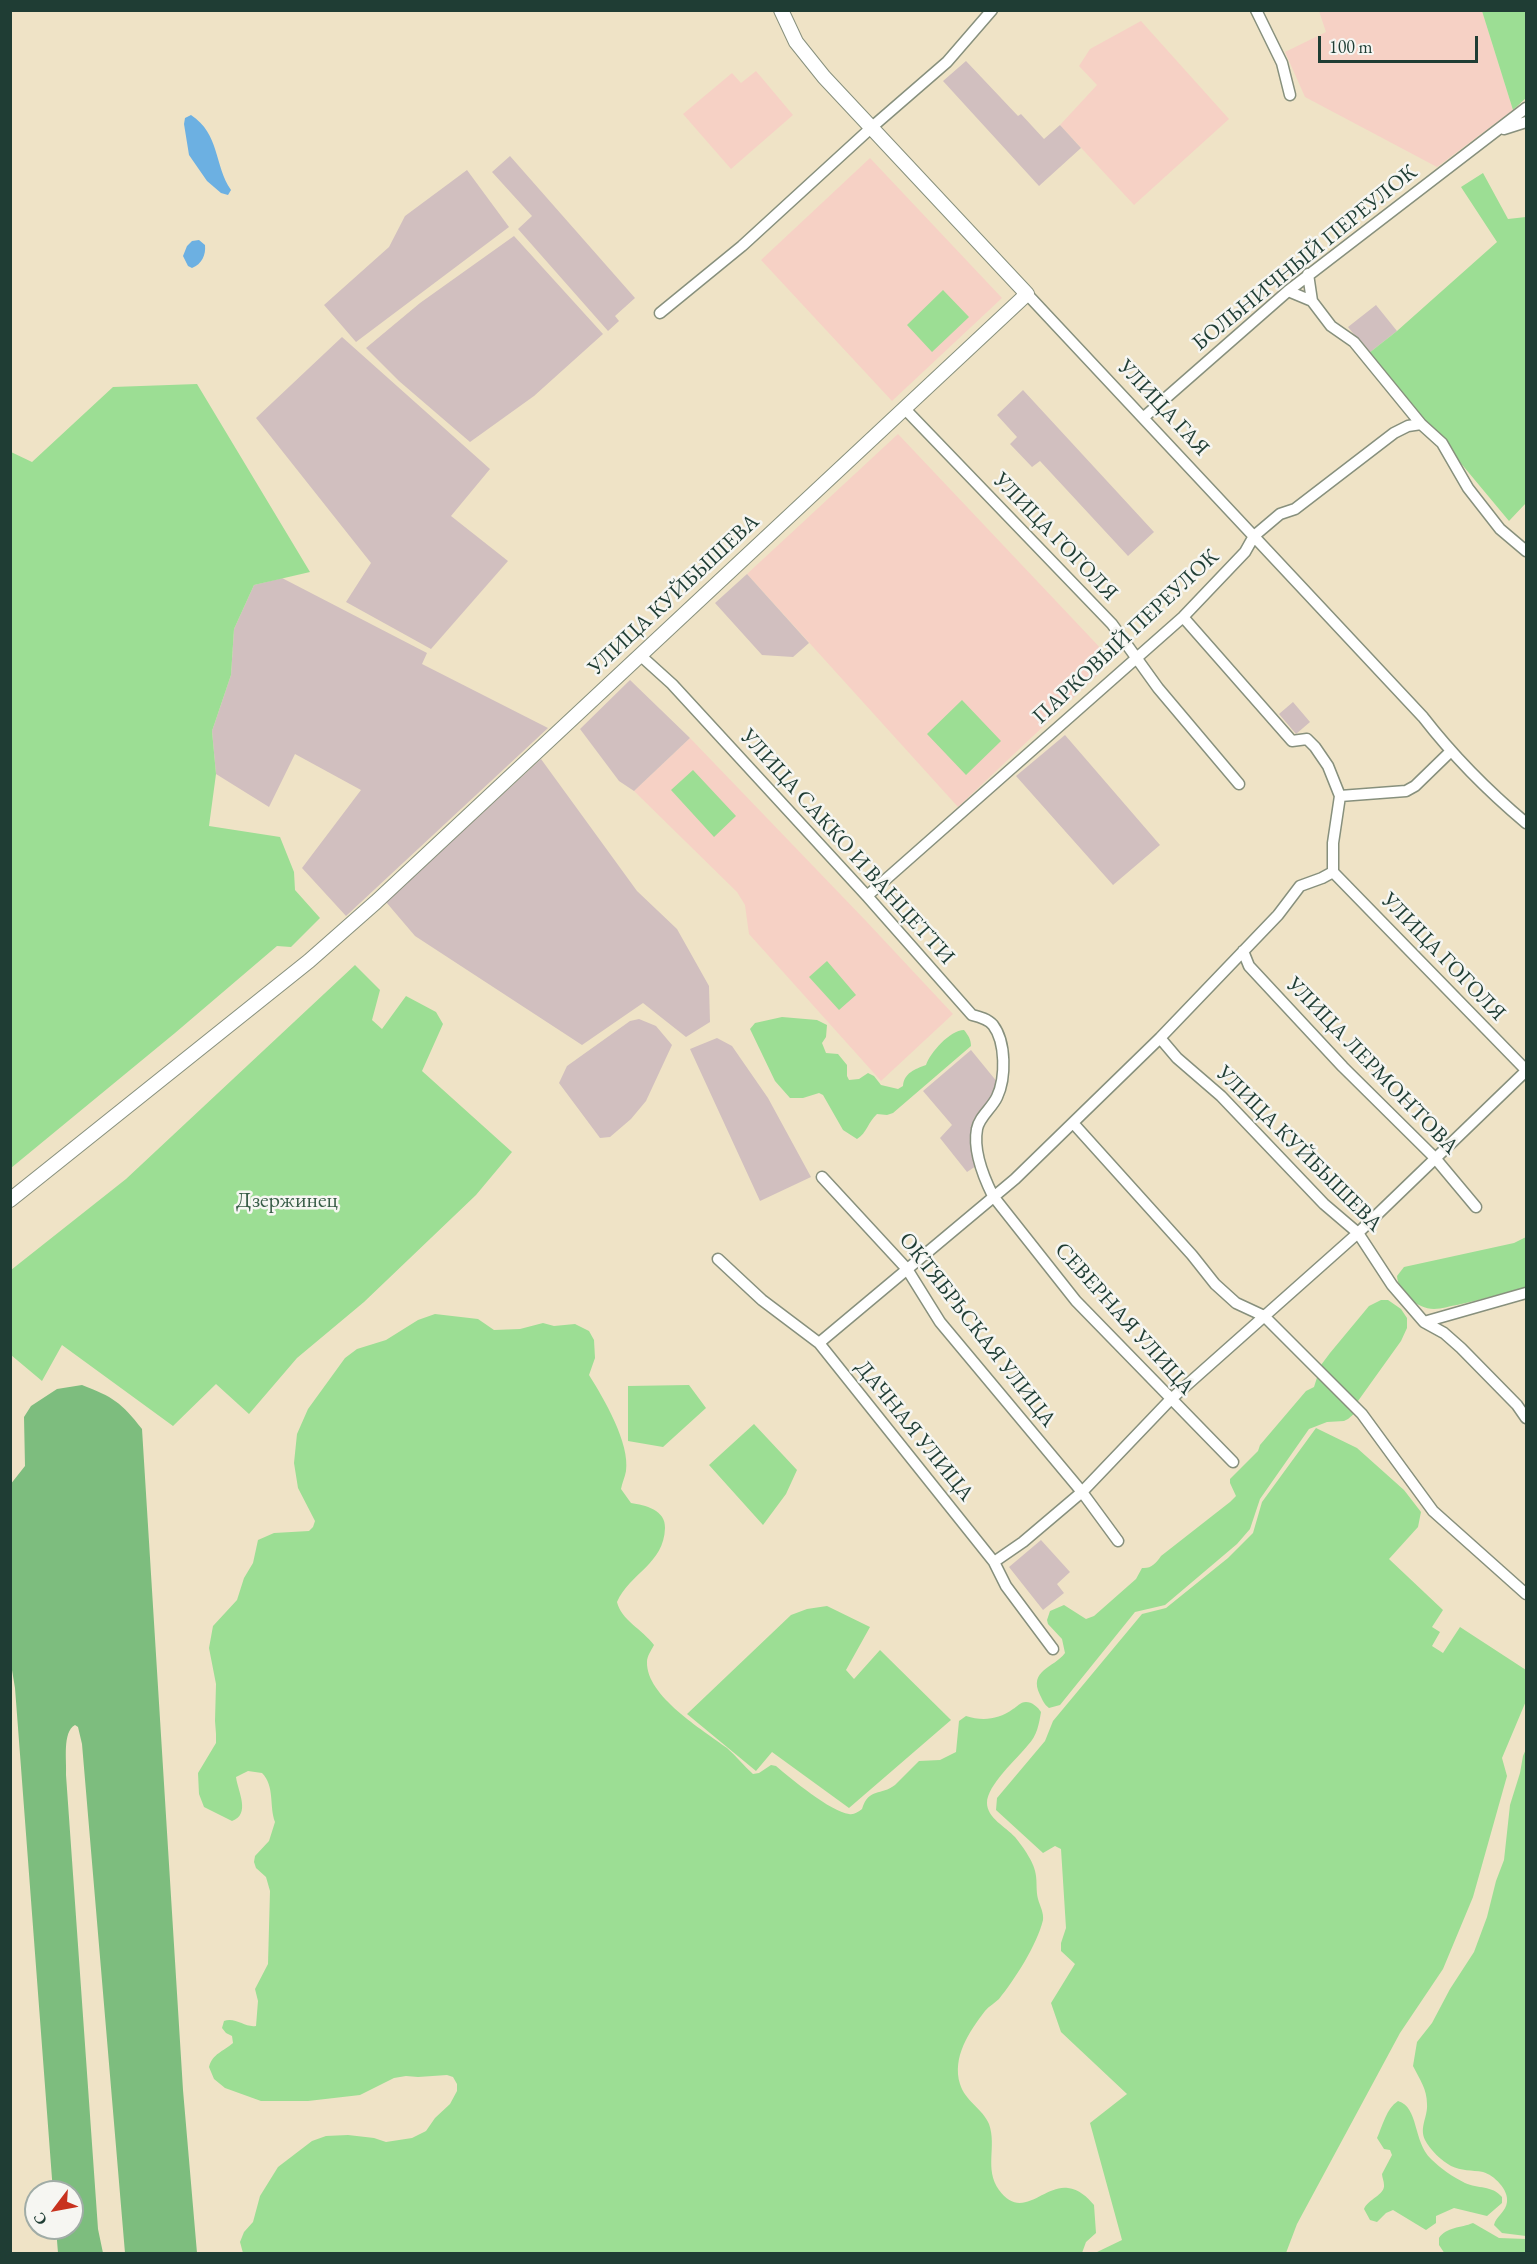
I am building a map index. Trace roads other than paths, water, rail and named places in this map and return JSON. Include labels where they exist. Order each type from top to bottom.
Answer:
[{"type":"main road","name":"УЛИЦА ГАЯ","points":[[781,10],[796,42],[808,58],[1027,294]]},
{"type":"main road","name":"УЛИЦА КУЙБЫШЕВА","points":[[10,1200],[309,961],[349,926],[1027,294]]},
{"type":"street","points":[[660,313],[750,238],[947,62],[992,10]]},
{"type":"street","points":[[1256,10],[1282,63],[1290,95]]},
{"type":"street","name":"БОЛЬНИЧНЫЙ ПЕРЕУЛОК","points":[[1143,418],[1308,274],[1527,108]]},
{"type":"street","name":"БОЛЬНИЧНЫЙ ПЕРЕУЛОК","points":[[1495,132],[1527,122]]},
{"type":"street","points":[[1308,274],[1312,301],[1331,326],[1354,342],[1421,424],[1442,443],[1468,488],[1500,529],[1527,550]]},
{"type":"street","points":[[1288,291],[1312,301]]},
{"type":"street","name":"УЛИЦА ГАЯ","points":[[1027,294],[1423,717],[1450,752],[1489,792],[1527,823]]},
{"type":"street","name":"УЛИЦА ГОГОЛЯ","points":[[904,408],[1112,624],[1158,688],[1239,784]]},
{"type":"street","name":"ПАРКОВЫЙ ПЕРЕУЛОК","points":[[867,896],[1183,617],[1245,552],[1254,536],[1280,514],[1295,509],[1394,433],[1408,426],[1421,424]]},
{"type":"street","points":[[819,1343],[1015,1179],[1160,1038],[1278,915],[1300,886],[1333,872],[1333,843],[1340,796],[1328,766],[1316,747],[1307,740],[1292,741],[1183,617]]},
{"type":"street","name":"УЛИЦА САККО И ВАНЦЕТТИ","points":[[641,656],[672,684],[867,896],[972,1015],[984,1018],[993,1025],[999,1040],[1004,1072]]},
{"type":"street","points":[[1340,796],[1406,791],[1415,786],[1450,752]]},
{"type":"street","name":"УЛИЦА ГОГОЛЯ","points":[[1333,872],[1527,1070]]},
{"type":"street","name":"УЛИЦА ЛЕРМОНТОВА","points":[[1244,951],[1249,966],[1343,1067],[1435,1158],[1476,1207]]},
{"type":"street","name":"УЛИЦА КУЙБЫШЕВА","points":[[1160,1038],[1177,1058],[1221,1096],[1324,1204],[1358,1233],[1392,1285],[1424,1322],[1444,1333],[1461,1348],[1527,1418]]},
{"type":"street","points":[[994,1562],[1023,1542],[1082,1492],[1170,1400],[1358,1233],[1527,1070]]},
{"type":"street","name":"СЕВЕРНАЯ УЛИЦА","points":[[1004,1072],[997,1097],[977,1126],[976,1142],[993,1196],[1076,1301],[1170,1400],[1233,1462]]},
{"type":"street","points":[[1072,1123],[1192,1255],[1215,1284],[1236,1303],[1264,1316],[1362,1414],[1433,1511],[1527,1594]]},
{"type":"street","name":"ОКТЯБРЬСКАЯ УЛИЦА","points":[[822,1177],[907,1269],[940,1322],[1082,1492],[1118,1541]]},
{"type":"street","name":"ДАЧНАЯ УЛИЦА","points":[[718,1259],[762,1300],[819,1343],[994,1562],[1006,1586],[1053,1649]]},
{"type":"street","points":[[1424,1322],[1527,1293]]},
{"type":"water","points":[[191,115],[207,131],[212,140],[231,190],[228,195],[221,193],[207,181],[189,155],[184,124],[185,118]]},
{"type":"water","points":[[199,240],[205,245],[204,256],[201,262],[192,268],[188,266],[183,256],[192,241]]},
{"type":"park label","name":"Дзержинец","points":[[287,1201]]}]
